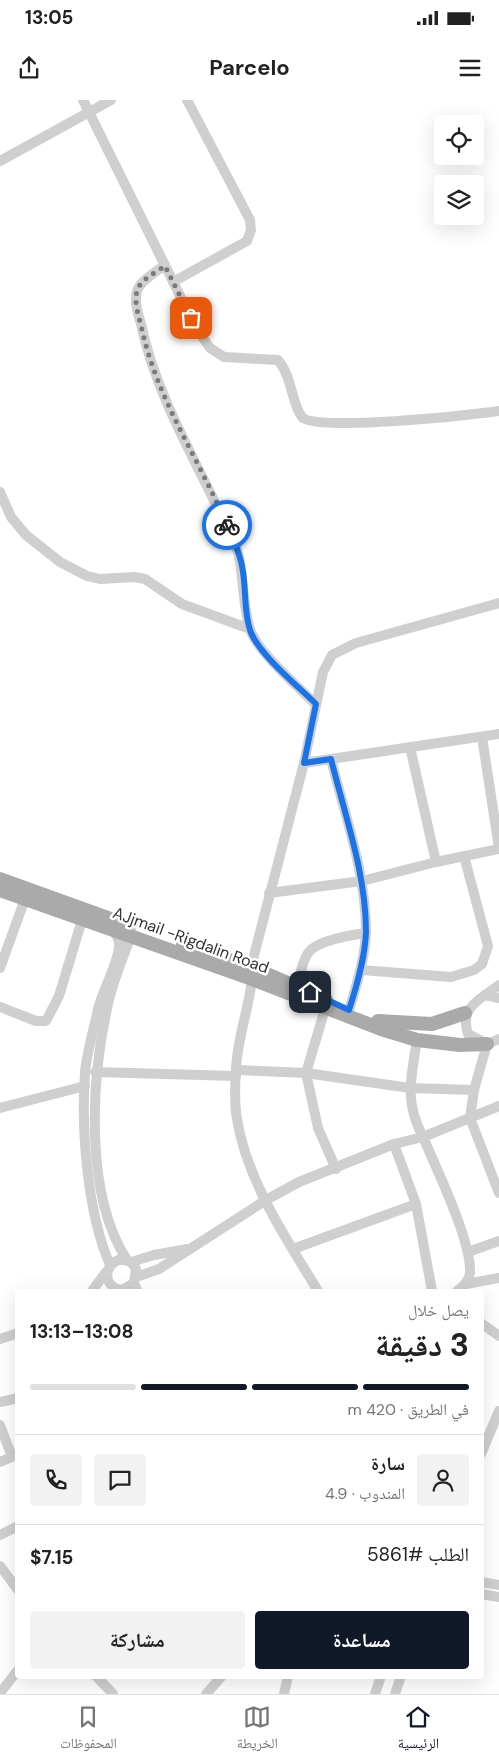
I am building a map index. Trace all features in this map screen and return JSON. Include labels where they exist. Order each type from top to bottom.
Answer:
[{"type":"main road","name":"AJjmail -Rigdalin Road","points":[[0,879],[131,931],[189,948],[251,973],[325,1009],[417,1040],[460,1045],[495,1041]]},
{"type":"main road","name":"AJjmail -Rigdalin Road","points":[[0,890],[113,930],[131,931]]},
{"type":"main road","name":"AJjmail -Rigdalin Road","points":[[251,973],[296,986],[349,1010],[382,1022],[413,1025],[441,1023],[465,1014]]},
{"type":"street","points":[[83,100],[196,328],[210,348],[224,357],[278,360],[286,370],[301,416],[308,422],[356,422],[458,417],[499,411]]},
{"type":"street","points":[[0,161],[111,100]]},
{"type":"street","points":[[173,282],[247,241],[251,230],[250,220],[188,100]]},
{"type":"street","points":[[165,266],[142,283],[138,289],[136,301],[147,356],[158,385],[238,552],[243,572],[250,629],[255,640],[283,672],[316,704]]},
{"type":"street","points":[[0,492],[11,517],[26,535],[60,562],[87,576],[100,579],[134,576],[145,579],[182,604],[250,629]]},
{"type":"street","points":[[317,1289],[266,1200],[250,1166],[237,1119],[236,1073],[250,1003],[251,973],[269,894],[304,763],[323,672],[332,655],[356,643],[499,603]]},
{"type":"street","points":[[304,763],[499,734]]},
{"type":"street","points":[[269,894],[362,881],[436,862],[499,849],[482,736]]},
{"type":"street","points":[[410,747],[436,862]]},
{"type":"street","points":[[331,759],[362,881],[366,934],[361,970],[349,1010]]},
{"type":"street","points":[[361,970],[451,977],[474,970],[482,964],[488,946],[464,856]]},
{"type":"street","points":[[0,968],[25,899]]},
{"type":"street","points":[[0,1007],[36,1022],[46,1021],[59,996],[82,920]]},
{"type":"street","points":[[113,930],[118,939],[119,950],[100,1000],[85,1071],[85,1086],[87,1159],[97,1224],[108,1268],[107,1279],[111,1286],[117,1289]]},
{"type":"street","points":[[131,931],[108,1003],[95,1072],[96,1149],[105,1215],[115,1242],[136,1269],[136,1284]]},
{"type":"street","points":[[296,986],[309,951],[316,946],[349,935],[366,934]]},
{"type":"street","points":[[499,985],[474,1002],[465,1014],[468,1034],[495,1041],[474,1090],[470,1118],[499,1192]]},
{"type":"street","points":[[485,995],[499,998]]},
{"type":"street","points":[[325,1009],[306,1073],[318,1128],[326,1150],[336,1168]]},
{"type":"street","points":[[417,1040],[410,1088],[414,1119],[423,1137],[468,1252],[470,1274],[466,1284]]},
{"type":"street","points":[[95,1072],[306,1073],[410,1088],[474,1090]]},
{"type":"street","points":[[0,1108],[85,1086]]},
{"type":"street","points":[[122,1289],[136,1284],[266,1200],[299,1182],[394,1144],[423,1137],[499,1106]]},
{"type":"street","points":[[394,1144],[416,1204],[432,1289]]},
{"type":"street","points":[[293,1249],[416,1204]]},
{"type":"street","points":[[468,1252],[499,1241]]},
{"type":"street","points":[[93,1289],[108,1268],[121,1259],[129,1261],[154,1254],[188,1249]]},
{"type":"street","points":[[460,1289],[466,1284],[499,1278]]},
{"type":"street","points":[[484,1326],[499,1336]]},
{"type":"street","points":[[0,1339],[15,1334]]},
{"type":"street","points":[[0,1402],[15,1399]]},
{"type":"street","points":[[484,1433],[494,1422],[499,1411]]},
{"type":"street","points":[[0,1425],[15,1460],[0,1462]]},
{"type":"street","points":[[0,1535],[15,1528]]},
{"type":"street","points":[[0,1566],[15,1586]]},
{"type":"street","points":[[484,1582],[499,1585]]},
{"type":"street","points":[[484,1594],[499,1597]]},
{"type":"street","points":[[0,1693],[15,1674]]},
{"type":"street","points":[[206,1694],[219,1679]]},
{"type":"street","points":[[284,1694],[287,1679]]},
{"type":"street","points":[[375,1694],[380,1679]]},
{"type":"street","points":[[395,1694],[400,1679]]},
{"type":"street","points":[[108,1680],[113,1694]]},
{"type":"way so far","points":[[191,318],[165,266],[142,283],[138,289],[136,301],[147,356],[158,385],[227,525]]},
{"type":"route","points":[[227,525],[238,552],[243,572],[250,629],[255,640],[283,672],[316,704],[304,763],[331,759],[362,881],[366,934],[361,970],[349,1010],[310,992]]}]
